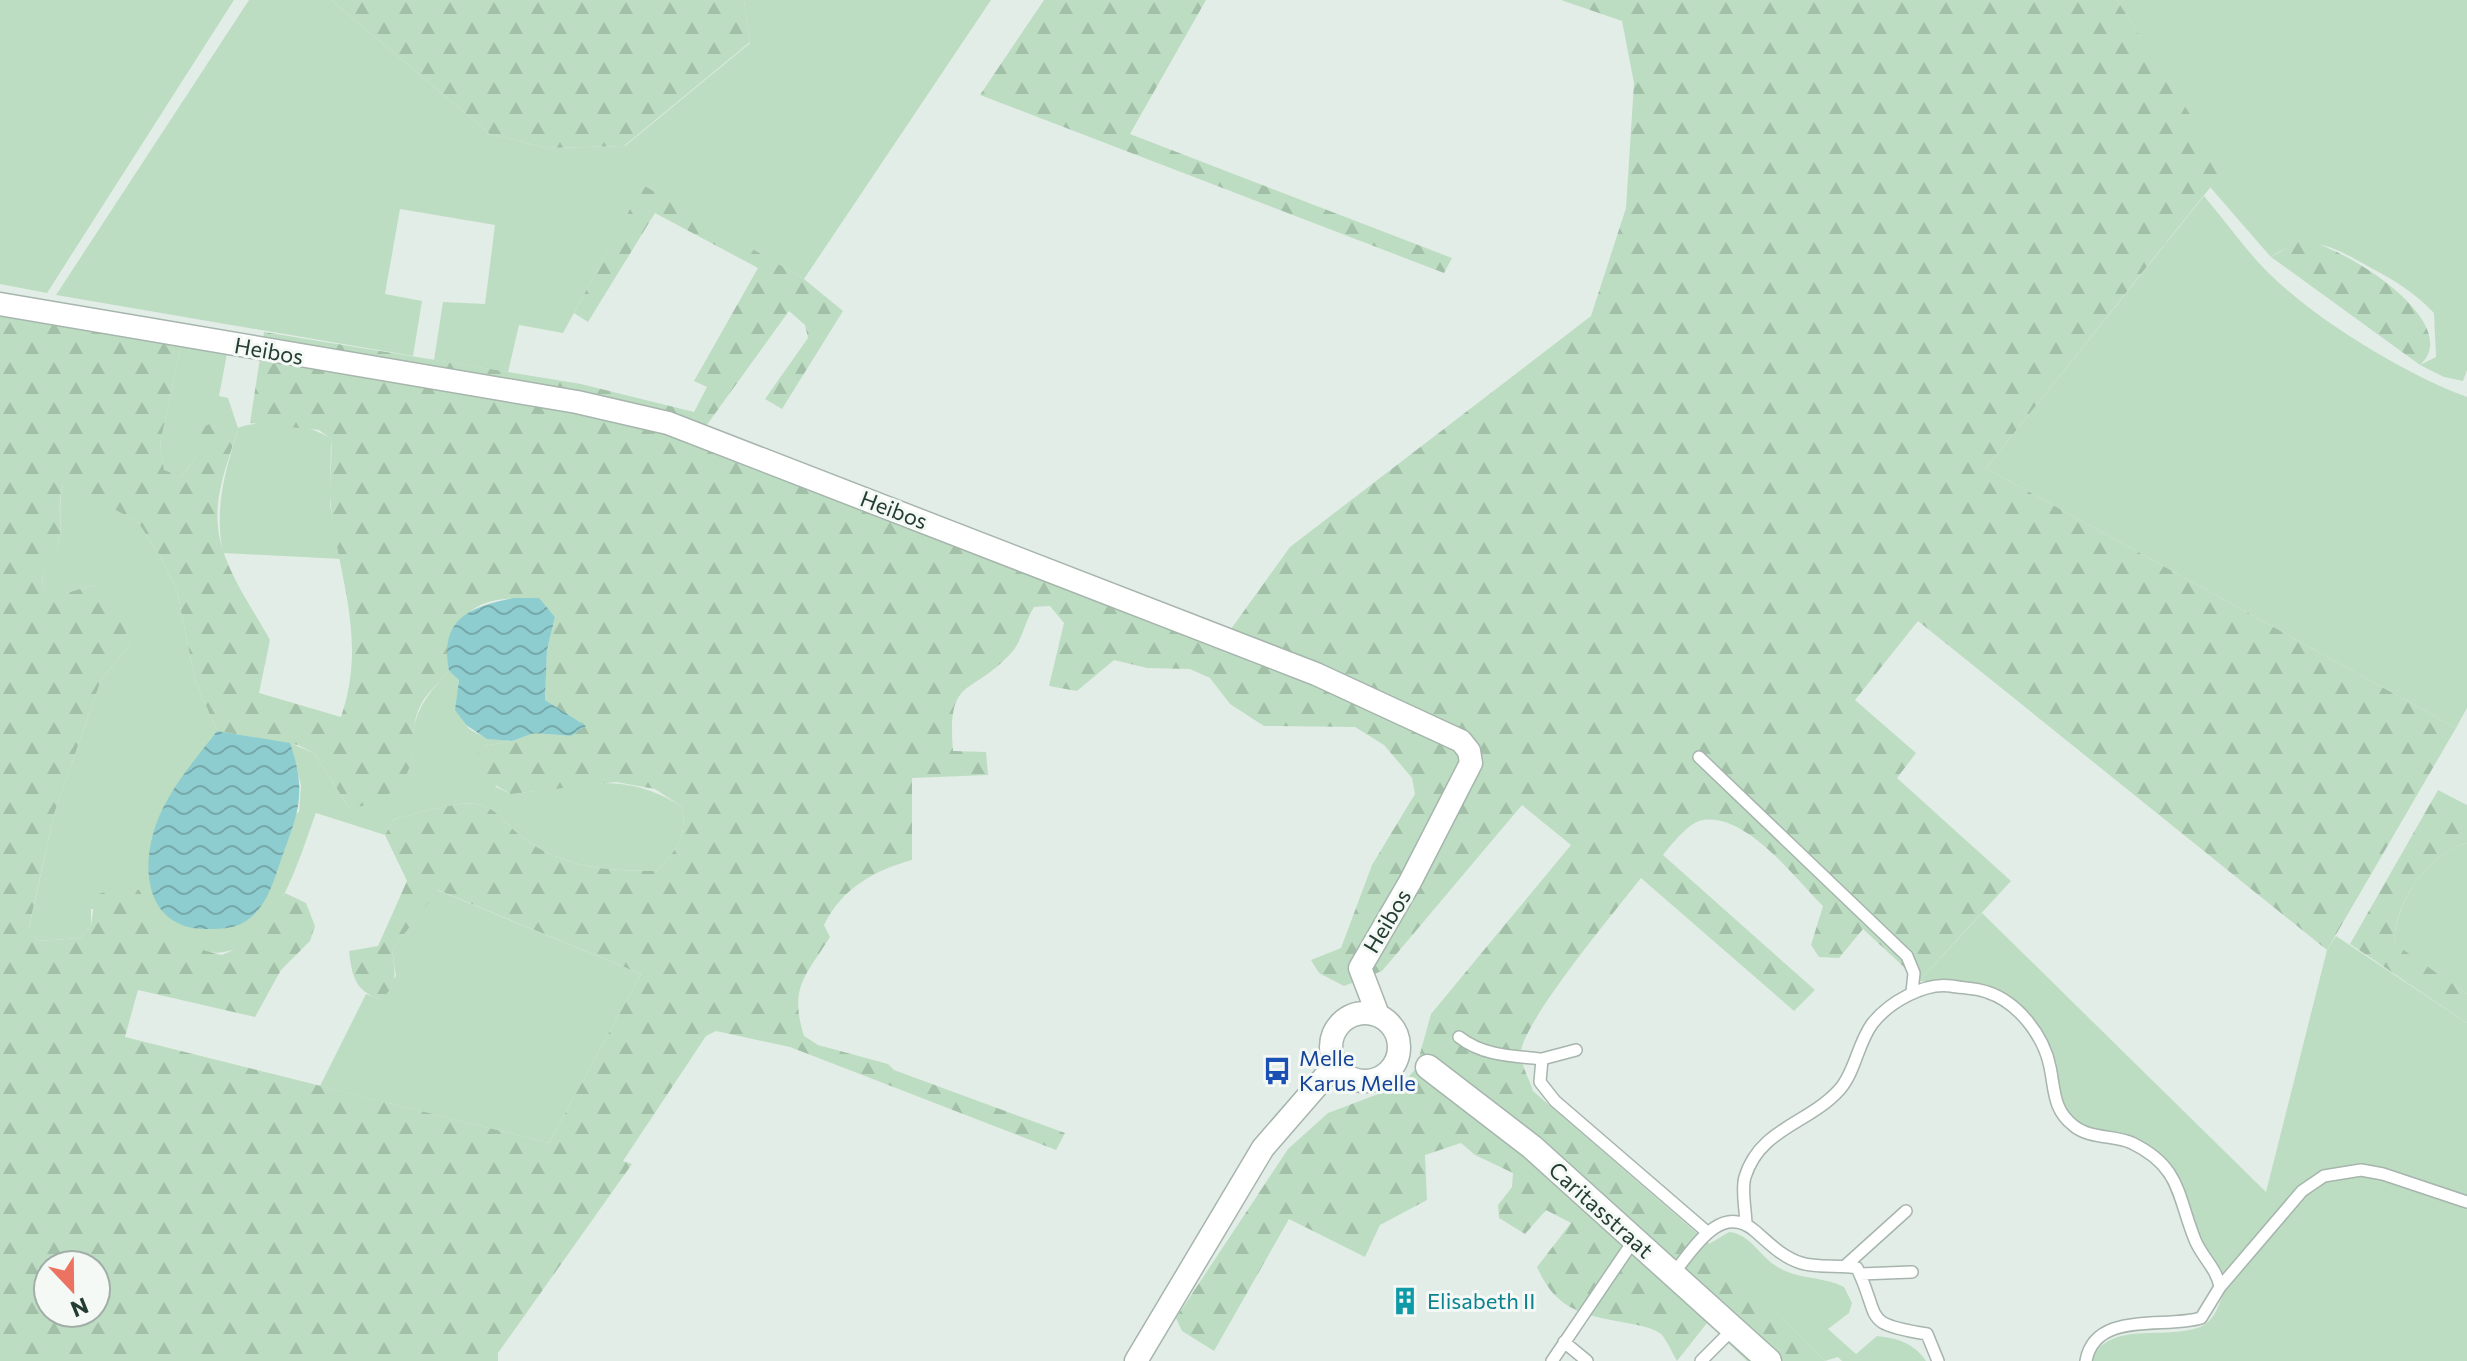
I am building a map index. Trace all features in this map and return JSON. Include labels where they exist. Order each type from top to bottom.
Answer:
[{"type":"street","name":"Heibos","points":[[0,304],[577,402],[668,423],[1316,674],[1461,741],[1469,751],[1471,763],[1410,882],[1360,968],[1378,1015]]},
{"type":"street","points":[[1360,1012],[1378,1015],[1391,1025],[1398,1038],[1399,1060],[1383,1076],[1359,1081],[1344,1075],[1335,1065],[1330,1049],[1333,1033],[1345,1018],[1360,1012]]},
{"type":"street","points":[[1399,1060],[1428,1067]]},
{"type":"street","points":[[1136,1361],[1263,1148],[1335,1065]]},
{"type":"street","name":"Caritasstraat","points":[[1428,1067],[1532,1147],[1769,1361]]},
{"type":"lane","points":[[1699,757],[1907,956],[1914,973],[1912,992]]},
{"type":"lane","points":[[1746,1225],[1744,1179],[1758,1150],[1777,1130],[1807,1115],[1841,1088],[1873,1022],[1912,992],[1944,985],[1987,992],[2009,1004],[2031,1025],[2045,1051],[2059,1111],[2087,1133],[2126,1141],[2148,1152],[2175,1177],[2196,1242],[2218,1277],[2220,1287]]},
{"type":"lane","points":[[1459,1037],[1472,1047],[1503,1055],[1542,1059],[1576,1050]]},
{"type":"lane","points":[[1542,1059],[1540,1082],[1555,1101],[1707,1232]]},
{"type":"lane","points":[[2086,1361],[2088,1349],[2104,1333],[2129,1324],[2159,1325],[2201,1318],[2220,1287],[2302,1191],[2324,1176],[2361,1170],[2383,1174],[2467,1202]]},
{"type":"lane","points":[[1845,1266],[1906,1211]]},
{"type":"lane","points":[[1672,1274],[1707,1232],[1724,1222],[1746,1225],[1771,1246],[1803,1264],[1857,1268],[1876,1318],[1892,1330],[1927,1334],[1936,1348],[1938,1361]]},
{"type":"lane","points":[[1552,1361],[1634,1240]]},
{"type":"lane","points":[[1860,1274],[1912,1272]]},
{"type":"lane","points":[[1701,1361],[1733,1329]]},
{"type":"lane","points":[[1564,1342],[1587,1361]]},
{"type":"green space","points":[[0,0],[234,0],[47,293],[0,284]]},
{"type":"green space","points":[[249,0],[331,0],[490,134],[547,148],[625,146],[750,43],[744,0],[991,0],[804,279],[643,186],[563,333],[519,325],[508,372],[434,360],[443,302],[485,304],[495,225],[400,209],[385,294],[422,301],[413,356],[56,295]]},
{"type":"green space","points":[[331,0],[744,0],[750,42],[624,146],[547,148],[490,134]]},
{"type":"green space","points":[[1044,0],[1206,0],[1130,134],[1452,258],[1444,273],[980,95]]},
{"type":"green space","points":[[1561,0],[2117,0],[2225,169],[1986,468],[2456,728],[2327,950],[1918,621],[1855,700],[1916,753],[1897,778],[2011,881],[1919,981],[1863,929],[1839,958],[1819,957],[1811,945],[1823,906],[1767,848],[1733,825],[1716,820],[1699,821],[1684,831],[1663,855],[1815,990],[1794,1011],[1641,878],[1538,1015],[1521,1051],[1523,1066],[1533,1091],[1713,1247],[1825,1361],[1747,1361],[1707,1323],[1677,1361],[1661,1334],[1654,1330],[1587,1314],[1564,1303],[1545,1282],[1537,1267],[1571,1223],[1546,1210],[1525,1234],[1499,1218],[1498,1205],[1512,1187],[1513,1173],[1475,1155],[1461,1143],[1425,1155],[1427,1200],[1380,1225],[1365,1257],[1289,1219],[1214,1351],[1182,1331],[1176,1318],[1288,1149],[1328,1113],[1402,1085],[1416,1068],[1431,1014],[1571,845],[1522,805],[1382,971],[1344,986],[1319,973],[1311,960],[1341,948],[1372,865],[1415,794],[1412,778],[1384,745],[1355,727],[1264,726],[1230,704],[1210,678],[1190,669],[1147,668],[1114,660],[1077,691],[1049,686],[1064,623],[1050,606],[1034,607],[1012,652],[958,698],[952,727],[953,751],[986,752],[988,775],[912,778],[912,860],[885,869],[861,882],[831,912],[824,925],[830,937],[802,983],[798,1005],[804,1036],[818,1045],[888,1064],[894,1070],[1065,1133],[1056,1150],[790,1047],[716,1031],[706,1036],[623,1161],[632,1164],[498,1353],[498,1361],[0,1361],[0,313],[181,346],[160,444],[164,470],[181,477],[196,458],[201,428],[222,418],[238,429],[220,489],[217,515],[225,557],[270,640],[259,693],[341,717],[352,663],[352,637],[331,508],[331,439],[319,430],[250,423],[264,332],[581,384],[694,412],[707,387],[694,381],[758,268],[655,213],[588,322],[574,313],[643,185],[804,279],[843,311],[782,409],[765,399],[808,338],[805,325],[789,311],[701,433],[753,454],[759,446],[1231,629],[1290,547],[1591,316],[1626,208],[1634,83],[1622,21]],"holes":[[[64,482],[138,522],[160,556],[177,591],[195,680],[217,731],[298,745],[314,753],[350,809],[382,798],[405,777],[410,767],[418,711],[449,671],[448,657],[460,622],[468,613],[488,602],[512,598],[538,598],[555,617],[547,650],[545,700],[585,726],[571,736],[533,733],[484,746],[475,757],[472,772],[511,794],[616,782],[655,789],[681,806],[683,825],[679,842],[656,871],[586,866],[553,855],[517,833],[496,813],[478,804],[448,806],[394,819],[385,835],[407,881],[378,946],[349,951],[356,981],[372,996],[380,999],[390,989],[395,971],[392,950],[438,890],[641,974],[549,1143],[125,1037],[138,990],[255,1017],[281,970],[310,941],[315,926],[306,903],[285,893],[259,930],[243,944],[222,955],[182,940],[164,925],[139,890],[123,887],[95,895],[91,926],[80,938],[37,941],[29,927],[54,814],[101,680],[130,645],[117,612],[94,585],[66,593],[46,592],[43,585],[44,573],[60,539],[60,500]]]},
{"type":"green space","points":[[2117,0],[2467,0],[2467,370],[2463,381],[2444,377],[2420,365],[2436,357],[2434,313],[2398,283],[2324,245],[2298,244],[2271,257],[2210,187],[2224,169]]},
{"type":"green space","points":[[2204,196],[2258,262],[2301,302],[2385,357],[2467,397],[2467,708],[2456,728],[1986,468]]},
{"type":"green space","points":[[2301,240],[2343,255],[2368,270],[2413,308],[2427,328],[2430,348],[2420,365],[2271,257]]},
{"type":"green space","points":[[181,346],[227,354],[219,396],[228,398],[238,428],[260,423],[286,424],[331,439],[330,505],[341,559],[223,553],[220,505],[238,429],[196,458],[180,478],[164,471],[160,444]]},
{"type":"green space","points":[[64,481],[138,522],[160,556],[177,591],[195,680],[217,731],[178,786],[159,826],[151,869],[152,892],[299,812],[301,785],[290,743],[314,753],[350,809],[412,758],[413,731],[420,710],[431,691],[449,671],[459,680],[458,708],[466,726],[484,736],[512,741],[484,746],[496,787],[511,794],[578,785],[618,784],[659,794],[681,806],[682,834],[675,849],[656,871],[620,870],[586,866],[553,855],[517,833],[497,814],[478,804],[448,806],[394,819],[385,835],[316,813],[277,908],[262,929],[245,944],[224,952],[199,950],[172,935],[161,925],[153,911],[91,909],[91,926],[80,938],[37,941],[29,928],[54,814],[101,680],[130,645],[94,585],[66,593],[46,593],[43,586],[43,574],[58,546]]},
{"type":"green space","points":[[2438,790],[2467,805],[2467,843],[2439,857],[2416,883],[2400,913],[2395,944],[2467,994],[2467,1023],[2350,944]]},
{"type":"green space","points":[[2467,843],[2467,994],[2395,945],[2400,914],[2416,883],[2439,857]]},
{"type":"green space","points":[[437,890],[641,974],[549,1143],[320,1086],[366,994],[380,999],[396,976],[392,950]]},
{"type":"green space","points":[[1982,913],[2266,1192],[2327,950],[2336,936],[2467,1023],[2467,1198],[2385,1171],[2364,1168],[2324,1173],[2304,1183],[2224,1276],[2220,1274],[2203,1246],[2180,1179],[2166,1162],[2075,1122],[2061,1106],[2054,1067],[2010,1000],[1992,988],[1953,981],[1919,981]]},
{"type":"green space","points":[[2355,1175],[2377,1178],[2467,1209],[2467,1361],[2089,1361],[2099,1348],[2124,1335],[2185,1331],[2205,1324],[2213,1316],[2226,1288],[2309,1190],[2325,1181]]},
{"type":"green space","points":[[1729,1232],[1743,1237],[1784,1270],[1844,1287],[1852,1303],[1849,1313],[1828,1329],[1856,1354],[1877,1336],[1904,1342],[1926,1361],[1842,1361],[1838,1357],[1825,1361],[1709,1244]]},
{"type":"water","points":[[514,598],[539,598],[555,617],[547,650],[545,700],[586,726],[571,736],[534,733],[512,741],[487,739],[466,725],[455,710],[459,680],[449,671],[447,653],[453,627],[471,611]]},
{"type":"water","points":[[217,731],[290,743],[298,774],[299,799],[294,824],[274,880],[257,912],[241,924],[209,929],[175,922],[163,912],[155,900],[148,869],[153,834],[164,806]]},
{"type":"place","name":"Melle Karus Melle","points":[[1277,1071]]},
{"type":"place","name":"Elisabeth II","points":[[1405,1301]]}]
